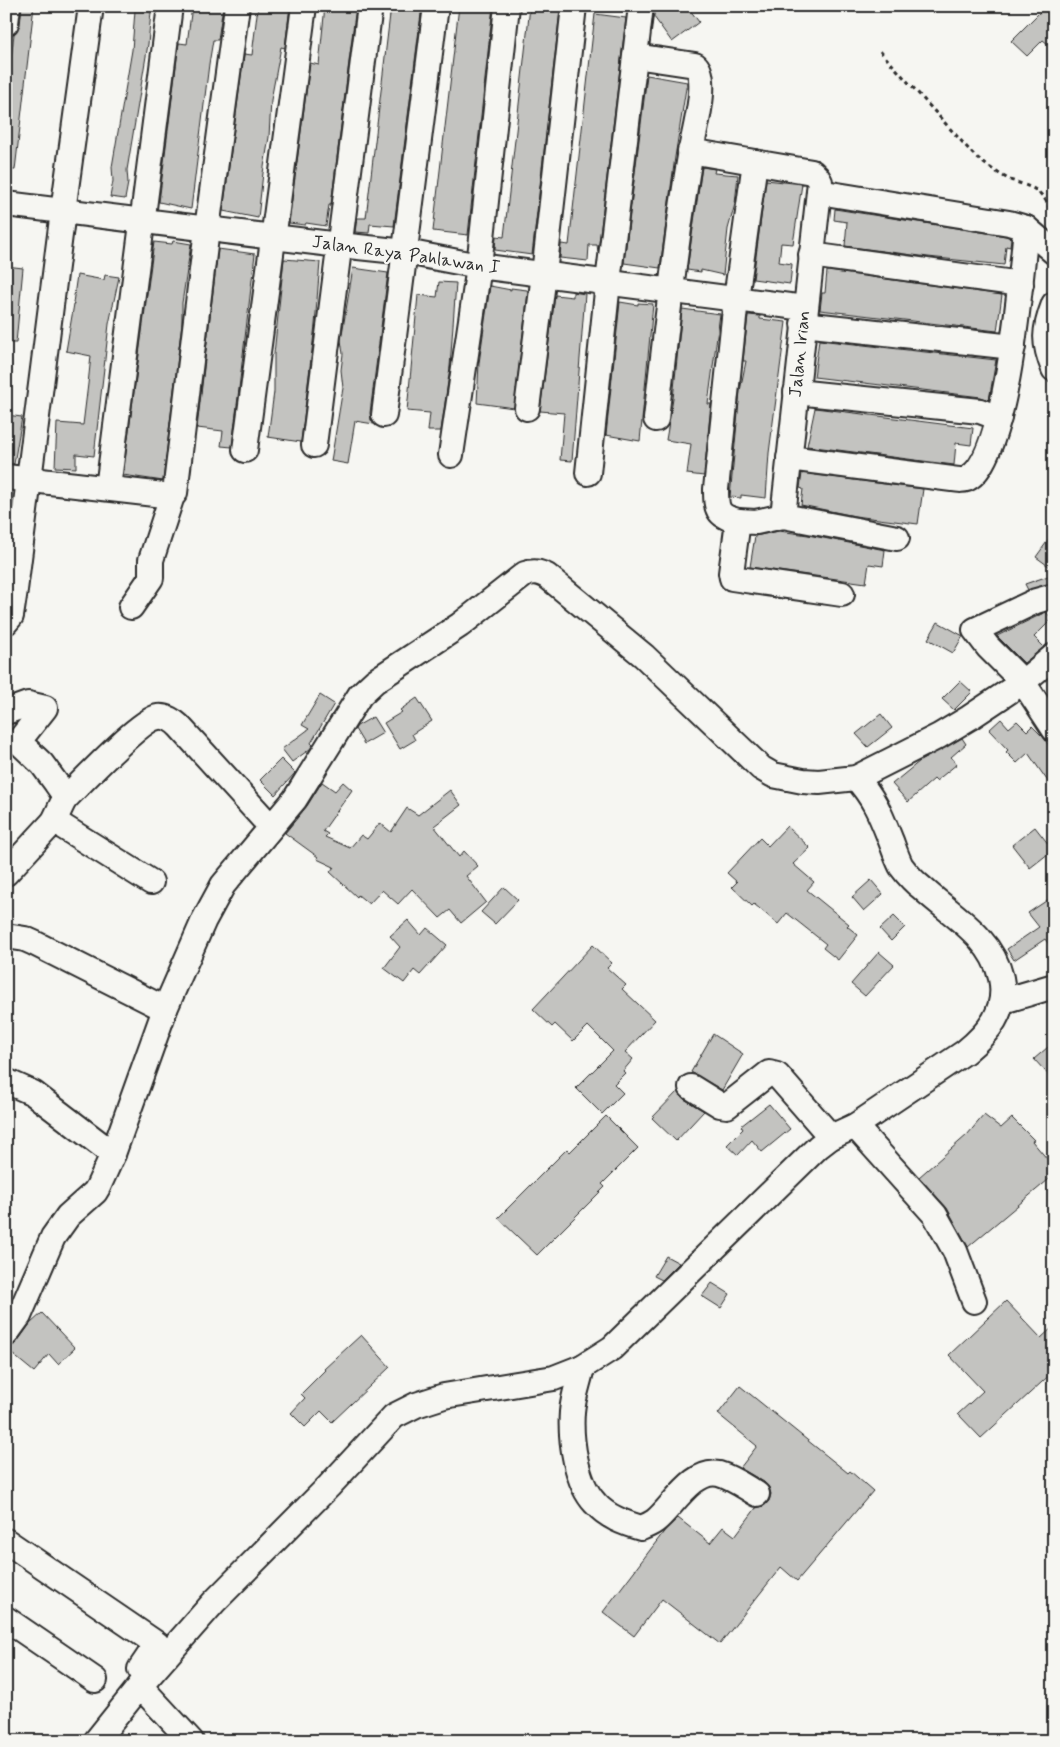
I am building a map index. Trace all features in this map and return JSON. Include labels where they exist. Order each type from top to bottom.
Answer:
[{"type":"street","points":[[6,23],[8,6]]},
{"type":"street","points":[[6,622],[11,616],[15,590],[18,479],[63,211],[91,6]]},
{"type":"street","points":[[108,488],[170,6]]},
{"type":"street","points":[[131,607],[151,578],[151,560],[177,482],[207,228],[237,6]]},
{"type":"street","points":[[245,450],[304,6]]},
{"type":"street","points":[[314,445],[370,6]]},
{"type":"street","points":[[384,415],[436,6]]},
{"type":"street","points":[[451,454],[479,266],[506,6]]},
{"type":"street","points":[[527,408],[574,6]]},
{"type":"street","points":[[588,473],[608,282],[641,6]]},
{"type":"street","points":[[635,56],[695,65],[699,69],[702,86],[690,152],[656,420]]},
{"type":"street","points":[[690,152],[812,172],[820,182],[819,192],[1017,225],[1054,252]]},
{"type":"street","points":[[755,162],[736,299],[716,496],[719,512],[729,519],[738,521],[756,522],[783,516],[898,538]]},
{"type":"street","name":"Jalan Irian","points":[[783,516],[819,192]]},
{"type":"street","name":"Jalan Raya Pahlawan I","points":[[6,204],[406,252],[479,266],[736,299],[804,316],[1013,347]]},
{"type":"street","points":[[789,458],[963,480],[971,477],[976,472],[988,455],[999,418],[1013,347],[1021,284],[1017,225]]},
{"type":"street","points":[[811,255],[1021,284]]},
{"type":"street","points":[[1054,304],[1048,320],[1046,343],[1047,352],[1054,369]]},
{"type":"street","points":[[796,392],[980,411],[999,418]]},
{"type":"street","points":[[18,479],[172,496]]},
{"type":"street","points":[[738,521],[731,565],[732,578],[842,594]]},
{"type":"street","points":[[6,1334],[19,1316],[53,1237],[68,1216],[95,1192],[113,1154],[165,1009],[204,920],[223,885],[294,799],[360,695],[375,681],[460,624],[525,574],[540,572],[548,576],[644,656],[761,768],[773,775],[803,781],[819,782],[856,778],[939,736],[1024,682],[1054,656]]},
{"type":"street","points":[[1054,596],[1036,601],[975,630],[988,648],[1024,682],[1054,729]]},
{"type":"street","points":[[6,712],[28,704],[44,708],[22,737],[22,745],[42,764],[63,793],[64,800]]},
{"type":"street","points":[[6,873],[54,821],[64,800],[131,735],[153,718],[163,717],[175,722],[270,827]]},
{"type":"street","points":[[136,1683],[329,1486],[394,1416],[416,1405],[444,1396],[554,1378],[582,1367],[612,1348],[831,1137],[854,1126],[965,1052],[989,1028],[1003,1001],[1001,979],[993,956],[979,937],[929,895],[912,879],[901,865],[877,806],[856,778]]},
{"type":"street","points":[[54,821],[151,882]]},
{"type":"street","points":[[6,936],[25,939],[34,943],[165,1009]]},
{"type":"street","points":[[1003,1001],[1054,986]]},
{"type":"street","points":[[692,1087],[720,1105],[727,1106],[769,1073],[772,1073],[777,1075],[831,1137]]},
{"type":"street","points":[[6,1082],[33,1093],[113,1154]]},
{"type":"street","points":[[854,1126],[935,1215],[954,1251],[974,1302]]},
{"type":"street","points":[[582,1367],[572,1410],[573,1443],[582,1481],[594,1502],[608,1514],[623,1523],[641,1528],[655,1521],[682,1492],[707,1474],[718,1474],[731,1479],[757,1494]]},
{"type":"street","points":[[6,1541],[157,1644],[136,1683],[96,1741]]},
{"type":"street","points":[[6,1619],[95,1680]]},
{"type":"street","points":[[136,1683],[191,1741]]},
{"type":"path","points":[[880,51],[973,154],[984,164],[1010,180],[1039,191],[1049,204],[1054,216]]},
{"type":"building","points":[[22,6],[34,6],[15,170],[6,170],[6,99],[14,34],[20,25]]},
{"type":"building","points":[[192,6],[223,6],[218,40],[213,40],[209,64],[191,209],[159,202],[179,43],[187,44]]},
{"type":"building","points":[[258,6],[290,6],[285,48],[281,47],[271,100],[269,137],[258,218],[223,211],[244,54],[252,55]]},
{"type":"building","points":[[325,6],[356,6],[331,205],[329,205],[326,226],[289,223],[310,63],[319,65]]},
{"type":"building","points":[[391,6],[422,6],[394,226],[370,224],[369,233],[355,232],[357,218],[366,218]]},
{"type":"building","points":[[459,6],[493,6],[468,235],[433,231]]},
{"type":"building","points":[[663,6],[687,6],[699,22],[672,42],[654,17],[654,13]]},
{"type":"building","points":[[1046,6],[1054,6],[1054,49],[1043,40],[1027,56],[1011,41]]},
{"type":"building","points":[[530,7],[560,11],[532,255],[495,250],[496,236],[504,237]]},
{"type":"building","points":[[135,10],[151,12],[148,44],[127,170],[128,183],[125,199],[110,197],[113,181],[112,167],[132,50]]},
{"type":"building","points":[[595,14],[626,18],[598,252],[597,245],[589,245],[588,261],[560,258],[561,244],[569,245]]},
{"type":"building","points":[[647,75],[687,82],[660,268],[624,263]]},
{"type":"building","points":[[702,167],[715,169],[714,173],[738,175],[735,204],[728,229],[723,275],[701,270],[701,272],[687,270]]},
{"type":"building","points":[[766,180],[802,184],[793,244],[781,243],[779,262],[792,264],[790,284],[753,279]]},
{"type":"building","points":[[835,209],[1006,236],[1011,238],[1010,247],[1006,246],[1004,265],[845,246],[847,222],[834,220]]},
{"type":"building","points":[[173,241],[191,244],[182,303],[182,323],[163,481],[123,475],[154,242],[172,244]]},
{"type":"building","points":[[218,249],[255,254],[232,447],[221,446],[223,431],[197,428]]},
{"type":"building","points":[[284,259],[320,262],[315,325],[301,442],[268,437],[274,392],[274,354]]},
{"type":"building","points":[[6,266],[23,268],[16,343],[6,343]]},
{"type":"building","points":[[353,268],[388,273],[370,413],[374,424],[355,421],[348,464],[331,461],[343,388],[341,340]]},
{"type":"building","points":[[827,271],[1002,295],[997,331],[820,310],[822,293],[825,293]]},
{"type":"building","points":[[77,275],[104,280],[105,275],[119,277],[109,324],[94,456],[76,454],[76,468],[55,467],[57,423],[83,425],[88,384],[91,356],[66,351]]},
{"type":"building","points":[[439,282],[456,283],[450,367],[441,431],[428,431],[430,413],[407,411],[418,295],[437,297]]},
{"type":"building","points":[[490,286],[511,290],[511,288],[527,290],[528,292],[514,408],[477,403],[479,363]]},
{"type":"building","points":[[573,292],[585,294],[572,461],[560,460],[564,413],[540,411],[555,295],[573,297]]},
{"type":"building","points":[[620,302],[638,305],[638,303],[653,304],[640,441],[606,435]]},
{"type":"building","points":[[682,309],[720,314],[708,404],[711,404],[704,476],[687,474],[691,444],[666,440],[673,399]]},
{"type":"building","points":[[748,315],[760,316],[760,319],[786,322],[769,453],[766,498],[741,495],[741,498],[730,497],[740,391],[746,361],[743,361]]},
{"type":"building","points":[[819,340],[996,360],[989,400],[981,397],[814,377]]},
{"type":"building","points":[[815,408],[973,428],[971,445],[956,443],[954,465],[807,446]]},
{"type":"building","points":[[6,415],[22,417],[14,464],[6,463]]},
{"type":"building","points":[[802,473],[923,489],[918,524],[855,516],[801,505],[803,489],[800,488]]},
{"type":"building","points":[[779,531],[885,550],[883,566],[869,564],[866,583],[750,567],[755,536]]},
{"type":"building","points":[[1054,532],[1054,570],[1036,557]]},
{"type":"building","points":[[1054,574],[1054,583],[1028,590],[1025,584]]},
{"type":"building","points":[[1046,612],[1052,619],[1034,637],[1044,647],[1024,663],[997,636]]},
{"type":"building","points":[[938,622],[963,636],[953,653],[928,639]]},
{"type":"building","points":[[960,681],[972,692],[954,710],[942,699]]},
{"type":"building","points":[[320,695],[334,704],[311,743],[313,745],[292,762],[282,749],[309,729],[302,725]]},
{"type":"building","points":[[417,698],[432,721],[412,734],[415,740],[400,749],[384,723],[402,712],[400,710]]},
{"type":"building","points":[[881,714],[892,728],[868,747],[856,734]]},
{"type":"building","points":[[373,717],[383,733],[364,744],[355,729]]},
{"type":"building","points":[[1001,719],[1009,728],[1017,721],[1027,731],[1032,726],[1043,737],[1054,753],[1054,790],[1028,753],[1017,763],[1006,752],[1008,750],[989,730]]},
{"type":"building","points":[[962,738],[966,744],[951,757],[957,764],[936,781],[934,779],[908,802],[892,784],[920,761]]},
{"type":"building","points":[[281,759],[295,773],[275,795],[260,780]]},
{"type":"building","points":[[322,782],[335,791],[343,782],[352,790],[323,831],[328,834],[325,837],[350,848],[361,835],[367,839],[380,823],[391,832],[407,808],[418,815],[450,790],[461,805],[434,826],[459,857],[464,851],[478,866],[466,876],[486,902],[461,923],[450,910],[440,918],[412,889],[398,904],[382,890],[369,904],[358,895],[357,897],[330,872],[334,867],[317,859],[318,857],[285,833],[307,806]]},
{"type":"building","points":[[787,826],[810,848],[793,864],[814,882],[807,890],[849,924],[847,926],[858,935],[838,960],[823,948],[826,944],[787,913],[778,924],[754,904],[752,906],[732,887],[737,882],[727,873],[760,838],[768,846]]},
{"type":"building","points":[[1035,827],[1053,850],[1030,868],[1012,845]]},
{"type":"building","points":[[871,880],[883,894],[864,911],[852,897]]},
{"type":"building","points":[[504,887],[518,900],[495,924],[481,912]]},
{"type":"building","points":[[1049,899],[1054,906],[1054,951],[1045,939],[1014,960],[1007,949],[1039,927],[1028,913]]},
{"type":"building","points":[[894,916],[905,927],[891,941],[880,929]]},
{"type":"building","points":[[408,920],[421,935],[427,928],[447,945],[420,975],[414,970],[404,983],[384,968],[400,947],[390,936]]},
{"type":"building","points":[[593,945],[612,963],[607,968],[626,985],[622,989],[655,1020],[625,1052],[633,1059],[623,1071],[625,1073],[614,1084],[623,1093],[602,1114],[576,1088],[613,1051],[588,1026],[573,1041],[555,1024],[552,1027],[533,1009]]},
{"type":"building","points":[[879,952],[894,965],[865,996],[851,984]]},
{"type":"building","points":[[713,1034],[743,1054],[722,1090],[691,1072]]},
{"type":"building","points":[[1054,1042],[1054,1081],[1034,1059]]},
{"type":"building","points":[[678,1091],[684,1099],[704,1111],[676,1141],[652,1118]]},
{"type":"building","points":[[769,1104],[790,1129],[762,1152],[752,1140],[738,1155],[727,1145],[743,1129],[741,1126]]},
{"type":"building","points":[[984,1115],[1001,1128],[1012,1118],[1034,1140],[1032,1141],[1054,1167],[1054,1175],[968,1247],[947,1208],[919,1177],[967,1135]]},
{"type":"building","points":[[606,1116],[638,1148],[602,1184],[605,1187],[537,1255],[498,1218],[567,1149],[570,1152]]},
{"type":"building","points":[[666,1256],[679,1263],[662,1280],[654,1276]]},
{"type":"building","points":[[712,1283],[730,1294],[721,1308],[702,1296]]},
{"type":"building","points":[[1006,1301],[1041,1338],[1054,1326],[1054,1371],[981,1438],[958,1414],[983,1391],[949,1355]]},
{"type":"building","points":[[42,1313],[75,1348],[58,1364],[49,1354],[34,1372],[6,1349],[17,1342],[30,1324]]},
{"type":"building","points":[[361,1335],[390,1367],[332,1422],[321,1411],[305,1427],[291,1413],[305,1398],[301,1394],[324,1369]]},
{"type":"building","points":[[740,1386],[873,1491],[797,1581],[781,1567],[720,1644],[662,1599],[634,1636],[603,1612],[666,1529],[678,1518],[710,1543],[723,1527],[735,1536],[756,1508],[764,1506],[769,1501],[771,1494],[769,1487],[740,1468],[757,1446],[718,1414]]}]
